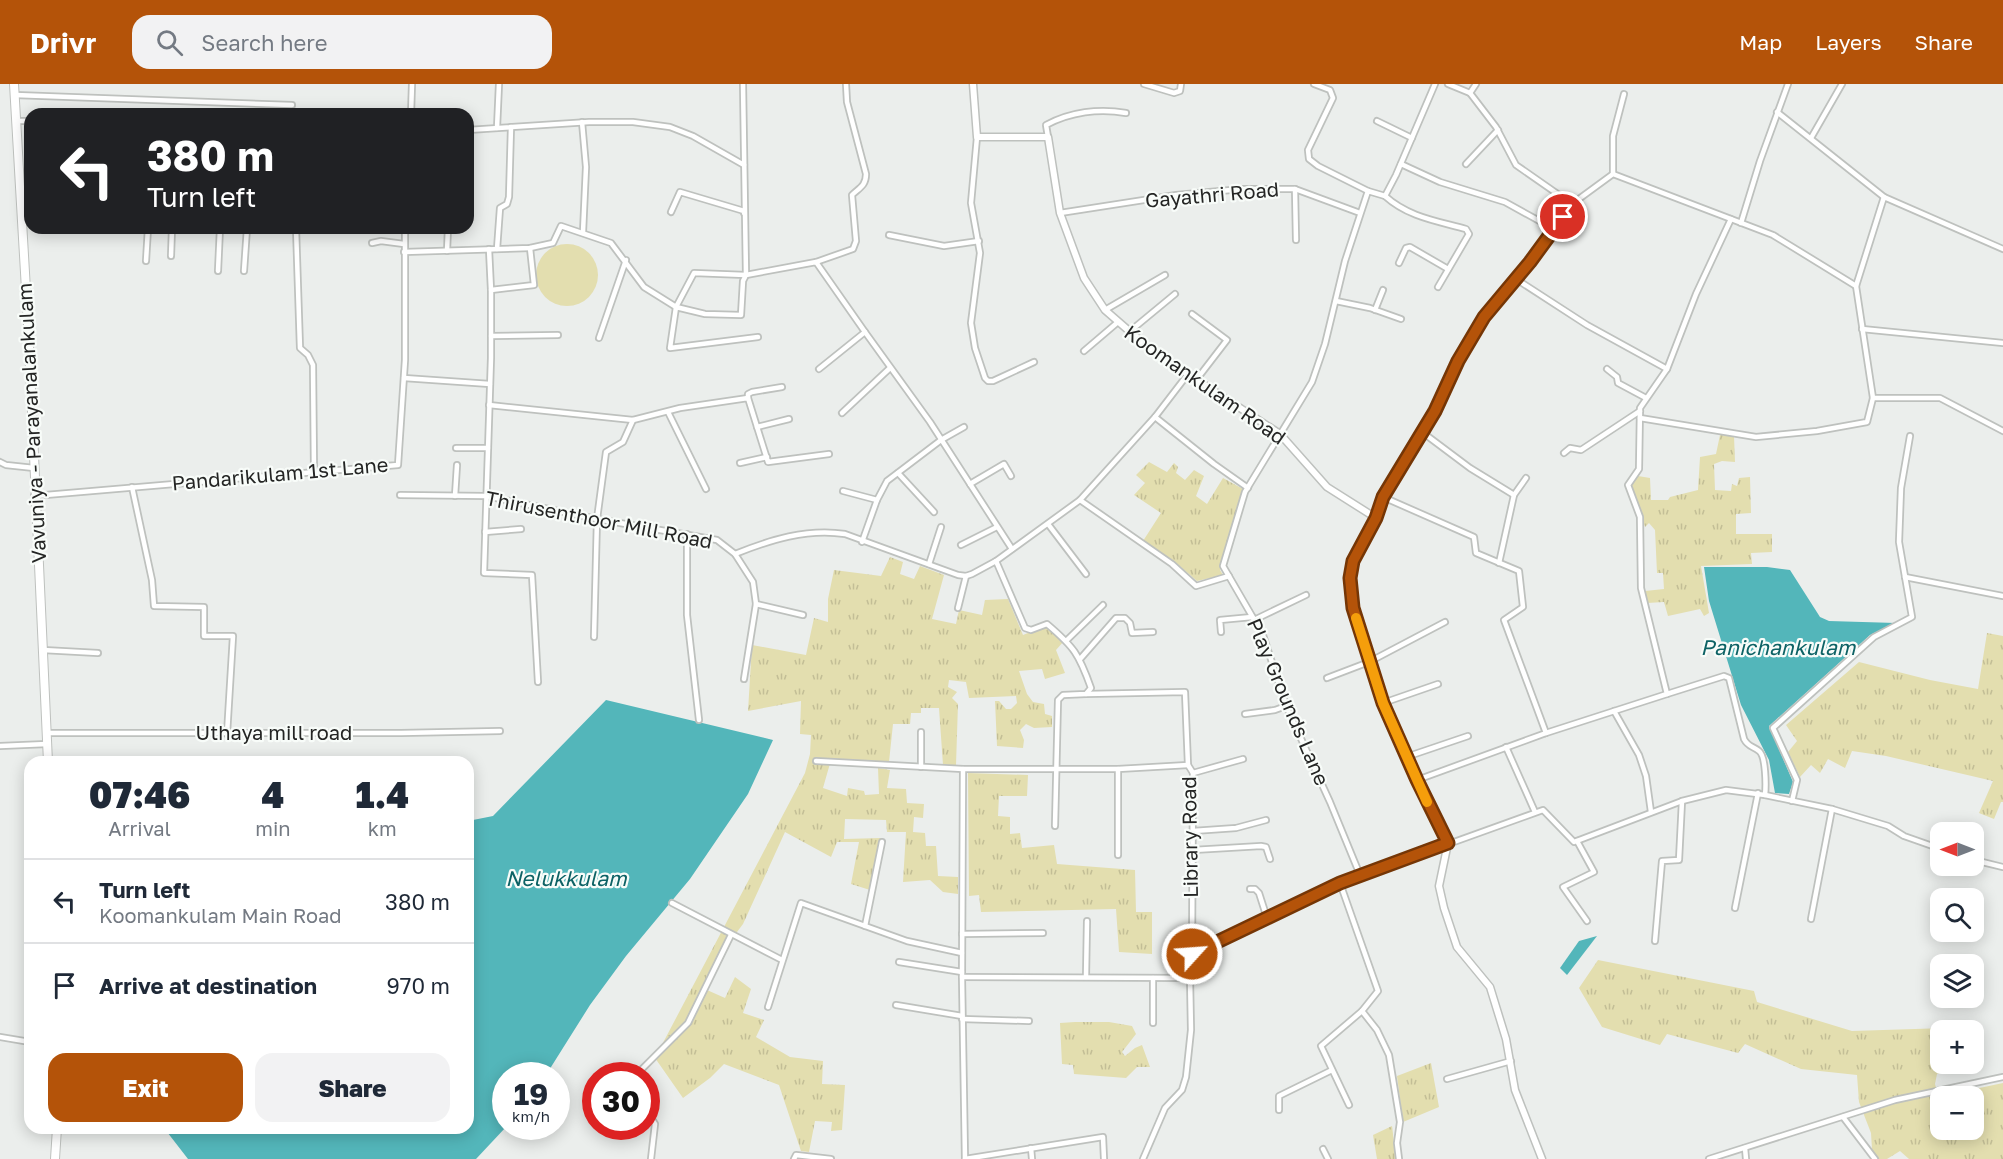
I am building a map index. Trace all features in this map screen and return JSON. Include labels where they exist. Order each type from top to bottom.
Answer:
[{"type":"highway","name":"Vavuniya - Parayanalankulam","points":[[14,84],[48,756]]},
{"type":"highway","points":[[55,1159],[57,1134]]},
{"type":"street","points":[[411,108],[412,84]]},
{"type":"street","points":[[497,128],[499,84]]},
{"type":"street","points":[[404,252],[530,248],[553,243],[561,226],[611,243],[644,286],[676,307],[705,314],[741,315],[743,281],[746,276],[743,84]]},
{"type":"street","points":[[758,338],[670,348],[676,307],[694,273],[746,276],[816,262],[853,249],[856,241],[852,195],[866,181],[866,174],[847,102],[846,84]]},
{"type":"street","points":[[973,84],[977,137],[971,203],[978,241],[979,269],[971,323],[975,348],[988,381],[993,381],[1034,362]]},
{"type":"street","points":[[1144,84],[1174,93],[1180,91],[1181,84]]},
{"type":"street","points":[[1314,84],[1330,90],[1333,98],[1308,150],[1309,159],[1318,166],[1368,191],[1385,196],[1396,207],[1468,231],[1469,234],[1438,287]]},
{"type":"street","points":[[1385,196],[1435,84]]},
{"type":"street","points":[[1448,84],[1470,93],[1498,130],[1516,165],[1572,204]]},
{"type":"street","points":[[1470,93],[1476,84]]},
{"type":"street","points":[[1741,223],[1788,84]]},
{"type":"street","points":[[1811,138],[1842,84]]},
{"type":"street","points":[[1613,174],[1613,136],[1624,94]]},
{"type":"street","points":[[15,95],[292,105]]},
{"type":"street","points":[[977,137],[1048,137],[1046,125],[1070,116],[1106,110],[1126,113]]},
{"type":"street","points":[[1777,112],[1884,197],[2003,249]]},
{"type":"street","points":[[16,121],[24,121]]},
{"type":"street","points":[[1377,121],[1412,138]]},
{"type":"street","points":[[474,130],[582,122],[633,122],[670,127],[693,136],[744,165]]},
{"type":"street","points":[[582,122],[586,167],[583,232]]},
{"type":"street","points":[[497,249],[500,208],[507,204],[508,196],[511,127]]},
{"type":"street","points":[[1466,164],[1498,130]]},
{"type":"street","name":"Koomankulam Road","points":[[1048,137],[1060,213],[1084,278],[1106,310],[1151,350],[1280,434],[1327,487],[1376,518]]},
{"type":"street","points":[[1401,164],[1440,182],[1505,202],[1554,229]]},
{"type":"street","points":[[1542,1159],[1515,1090],[1506,1039],[1490,987],[1457,947],[1443,908],[1439,886],[1448,843],[1406,757],[1383,703],[1353,608],[1350,578],[1353,561],[1376,518],[1383,497],[1435,411],[1458,361],[1484,317],[1516,279],[1572,204],[1613,174]]},
{"type":"street","points":[[1613,174],[1773,235],[1856,286]]},
{"type":"street","name":"Gayathri Road","points":[[1060,213],[1176,195],[1242,189],[1295,189],[1360,213]]},
{"type":"street","points":[[1295,189],[1296,240]]},
{"type":"street","name":"Play Grounds Lane","points":[[1360,875],[1286,706],[1263,635],[1223,566],[1248,488],[1311,382],[1325,344],[1368,191]]},
{"type":"street","points":[[671,212],[680,192],[744,211],[744,214]]},
{"type":"street","points":[[1640,418],[1756,437],[1817,431],[1867,422],[1873,398],[1856,286],[1884,197]]},
{"type":"street","points":[[1667,694],[1641,588],[1640,517],[1628,485],[1639,469],[1640,411],[1667,369],[1696,294],[1731,219]]},
{"type":"street","points":[[147,261],[148,234]]},
{"type":"street","points":[[171,256],[172,234]]},
{"type":"street","points":[[218,271],[220,234]]},
{"type":"street","points":[[244,271],[247,234]]},
{"type":"street","points":[[296,234],[300,348],[308,355],[313,365],[314,471]]},
{"type":"street","name":"Pandarikulam 1st Lane","points":[[34,496],[398,465],[404,378],[405,234]]},
{"type":"street","points":[[447,251],[448,234]]},
{"type":"street","points":[[889,235],[944,246],[978,241]]},
{"type":"street","points":[[372,243],[404,244]]},
{"type":"street","points":[[1399,263],[1406,248],[1410,247],[1448,270]]},
{"type":"street","points":[[491,290],[534,285],[530,248]]},
{"type":"street","points":[[489,249],[491,336],[484,573],[532,575],[538,682]]},
{"type":"street","points":[[599,338],[626,260]]},
{"type":"street","points":[[816,262],[930,422],[1012,549]]},
{"type":"street","points":[[1106,310],[1165,275]]},
{"type":"street","points":[[1516,279],[1587,325],[1667,369]]},
{"type":"street","points":[[1375,310],[1383,290]]},
{"type":"street","points":[[1129,332],[1175,294]]},
{"type":"street","points":[[1336,301],[1401,319]]},
{"type":"street","points":[[1192,314],[1227,340],[1197,379]]},
{"type":"street","points":[[1084,351],[1118,322]]},
{"type":"street","points":[[1862,329],[2003,343]]},
{"type":"street","points":[[819,369],[865,332]]},
{"type":"street","points":[[491,336],[558,335]]},
{"type":"street","points":[[842,413],[890,368]]},
{"type":"street","points":[[1607,369],[1617,377],[1618,383],[1646,399]]},
{"type":"street","points":[[735,554],[767,541],[833,532],[845,534],[862,542],[966,576],[996,561],[1080,500],[1155,417],[1188,374]]},
{"type":"street","points":[[404,378],[490,384]]},
{"type":"street","points":[[782,387],[748,394],[768,462],[829,454]]},
{"type":"street","points":[[489,405],[633,420],[748,398]]},
{"type":"street","points":[[1873,398],[1940,398],[2003,431]]},
{"type":"street","points":[[1564,453],[1570,448],[1581,450],[1596,442],[1640,411]]},
{"type":"street","points":[[668,412],[706,489]]},
{"type":"street","points":[[1155,417],[1248,488]]},
{"type":"street","points":[[757,427],[789,419]]},
{"type":"street","points":[[594,637],[597,519],[606,452],[623,442],[633,420]]},
{"type":"street","points":[[862,542],[877,500],[887,481],[941,440],[964,427]]},
{"type":"street","points":[[1422,432],[1470,468],[1514,495]]},
{"type":"street","points":[[1792,801],[1797,780],[1773,728],[1874,637],[1912,617],[1899,542],[1901,489],[1910,436]]},
{"type":"street","points":[[456,448],[488,448]]},
{"type":"street","points":[[741,464],[767,457]]},
{"type":"street","points":[[0,462],[6,465],[34,468]]},
{"type":"street","points":[[969,484],[1004,464],[1011,476]]},
{"type":"street","points":[[455,496],[457,465]]},
{"type":"street","points":[[898,473],[934,512]]},
{"type":"street","points":[[1499,562],[1514,495],[1526,478]]},
{"type":"street","points":[[132,487],[152,580],[154,606],[204,607],[204,636],[232,636],[227,734]]},
{"type":"street","points":[[843,491],[877,500]]},
{"type":"street","name":"Thirusenthoor Mill Road","points":[[400,495],[486,496],[597,519],[717,540],[735,554],[753,582],[756,604],[744,679]]},
{"type":"street","points":[[1383,497],[1474,537],[1476,553],[1519,571],[1523,607],[1504,620],[1546,733]]},
{"type":"street","points":[[1080,500],[1172,564],[1196,586],[1229,576]]},
{"type":"street","points":[[1048,524],[1086,574]]},
{"type":"street","points":[[929,564],[942,527]]},
{"type":"street","points":[[961,545],[997,527]]},
{"type":"street","points":[[485,532],[521,530]]},
{"type":"street","points":[[687,534],[687,615],[699,720]]},
{"type":"street","points":[[996,561],[1025,628],[1031,630],[1047,624],[1066,640],[1081,658],[1091,688],[1086,694]]},
{"type":"street","points":[[958,608],[966,576]]},
{"type":"street","points":[[1905,577],[2003,596]]},
{"type":"street","points":[[1221,632],[1220,620],[1253,618],[1306,595]]},
{"type":"street","points":[[756,604],[803,615]]},
{"type":"street","points":[[1066,640],[1103,605]]},
{"type":"street","points":[[1081,658],[1116,618],[1125,618],[1130,623],[1132,633],[1153,632]]},
{"type":"street","points":[[1327,678],[1370,662],[1445,622]]},
{"type":"street","points":[[43,650],[98,653]]},
{"type":"street","points":[[1417,780],[1546,733],[1724,676],[1729,678],[1744,739],[1751,747],[1761,752],[1766,783],[1764,795]]},
{"type":"street","points":[[1383,703],[1438,684]]},
{"type":"street","points":[[1055,826],[1058,700],[1063,695],[1185,692],[1188,765]]},
{"type":"street","points":[[1245,714],[1275,710],[1286,706]]},
{"type":"street","points":[[1614,711],[1639,755],[1646,776],[1651,812]]},
{"type":"street","name":"Uthaya mill road","points":[[47,734],[500,731]]},
{"type":"street","points":[[921,732],[921,767]]},
{"type":"street","points":[[1406,757],[1468,735]]},
{"type":"street","points":[[0,746],[47,744]]},
{"type":"street","points":[[1506,747],[1535,812]]},
{"type":"street","points":[[1193,773],[1244,759]]},
{"type":"street","name":"Library Road","points":[[816,761],[963,769],[1118,769],[1188,765],[1193,773],[1193,850],[1191,1030],[1186,1077],[1182,1089],[1165,1108],[1143,1159]]},
{"type":"street","points":[[963,769],[962,1017],[965,1159],[1103,1137],[1104,1159]]},
{"type":"street","points":[[1118,769],[1118,855]]},
{"type":"street","points":[[1576,841],[1682,801],[1726,790],[1832,809],[1888,826],[1904,836],[1930,845]]},
{"type":"street","points":[[1735,908],[1758,794]]},
{"type":"street","points":[[1655,940],[1662,861],[1679,860],[1682,801]]},
{"type":"street","points":[[1811,919],[1832,809]]},
{"type":"street","points":[[1192,954],[1340,883],[1543,810],[1574,842],[1576,841],[1594,872],[1563,887],[1587,921]]},
{"type":"street","points":[[1193,831],[1236,828],[1266,820]]},
{"type":"street","points":[[865,926],[882,842]]},
{"type":"street","points":[[1193,850],[1261,846],[1266,847],[1270,859]]},
{"type":"street","points":[[1984,862],[2003,867]]},
{"type":"street","points":[[1340,883],[1378,991],[1362,1011],[1322,1046],[1349,1105]]},
{"type":"street","points":[[1250,889],[1259,892],[1266,918]]},
{"type":"street","points":[[672,903],[782,960]]},
{"type":"street","points":[[768,1007],[801,903],[907,941],[962,953]]},
{"type":"street","points":[[1086,977],[1087,921]]},
{"type":"street","points":[[962,934],[1043,933]]},
{"type":"street","points":[[649,1062],[688,1023],[731,935]]},
{"type":"street","points":[[899,962],[962,975],[1190,978]]},
{"type":"street","points":[[1153,978],[1153,1023]]},
{"type":"street","points":[[896,1005],[962,1017],[1029,1021]]},
{"type":"street","points":[[1362,1011],[1377,1030],[1389,1055],[1400,1122],[1397,1143],[1399,1159]]},
{"type":"street","points":[[0,1038],[24,1041]]},
{"type":"street","points":[[1447,1079],[1511,1061]]},
{"type":"street","points":[[1279,1110],[1279,1096],[1332,1070]]},
{"type":"street","points":[[1709,1159],[1895,1100],[2003,1077]]},
{"type":"street","points":[[1843,1116],[1875,1159]]},
{"type":"street","points":[[651,1159],[653,1140]]},
{"type":"street","points":[[1031,1148],[1032,1159]]},
{"type":"street","points":[[1745,1148],[1746,1159]]},
{"type":"street","points":[[1323,1149],[1328,1159]]},
{"type":"street","points":[[794,1159],[796,1155],[831,1159]]},
{"type":"green space","points":[[567,244],[584,249],[589,253],[593,258],[598,275],[593,292],[589,297],[584,301],[567,306],[550,301],[545,297],[541,292],[536,275],[541,258],[545,253],[550,249]]},
{"type":"green space","points":[[1720,435],[1734,436],[1735,462],[1722,461],[1714,464],[1715,490],[1731,491],[1732,484],[1737,486],[1739,478],[1750,477],[1751,513],[1736,514],[1736,534],[1772,534],[1772,552],[1751,553],[1752,564],[1701,566],[1709,613],[1704,616],[1700,609],[1668,616],[1664,602],[1647,603],[1645,591],[1664,589],[1663,573],[1657,573],[1655,530],[1649,523],[1645,527],[1631,486],[1638,476],[1650,478],[1651,500],[1668,500],[1670,497],[1698,490],[1700,457],[1716,454]]},
{"type":"green space","points":[[1149,462],[1167,472],[1174,463],[1178,467],[1176,473],[1185,480],[1194,470],[1204,476],[1196,496],[1207,504],[1223,478],[1243,489],[1220,570],[1223,575],[1197,581],[1175,562],[1143,541],[1161,513],[1134,495],[1145,483],[1136,475]]},
{"type":"green space","points":[[890,557],[903,562],[900,574],[914,579],[920,566],[944,575],[932,619],[956,624],[959,610],[982,615],[985,600],[1008,599],[1023,635],[1045,626],[1064,641],[1056,650],[1065,673],[1045,679],[1042,669],[1019,671],[1027,694],[1033,702],[1044,704],[1045,714],[1052,716],[1052,727],[1034,728],[1026,724],[1020,730],[1024,740],[1023,748],[997,746],[995,701],[999,701],[1006,709],[1011,709],[1017,703],[1016,696],[969,698],[966,682],[949,680],[948,687],[957,692],[952,698],[958,704],[956,765],[943,765],[939,708],[921,708],[921,713],[911,713],[910,724],[893,724],[889,762],[831,760],[823,788],[847,796],[848,788],[864,791],[865,795],[879,794],[878,768],[890,770],[887,788],[906,789],[907,803],[924,804],[923,818],[914,817],[913,832],[925,833],[926,846],[936,846],[938,876],[958,877],[958,894],[943,892],[930,880],[903,882],[906,832],[887,832],[886,820],[845,819],[844,839],[881,838],[870,890],[851,884],[859,842],[837,842],[831,857],[785,832],[743,924],[713,964],[681,1033],[693,1020],[707,990],[725,998],[735,977],[751,989],[743,1013],[764,1020],[756,1037],[790,1057],[823,1061],[822,1084],[845,1085],[842,1130],[831,1131],[832,1122],[815,1121],[809,1152],[801,1151],[779,1085],[724,1064],[710,1078],[683,1098],[660,1062],[655,1058],[805,773],[810,754],[811,735],[800,734],[801,701],[748,711],[752,645],[806,655],[814,618],[828,622],[828,599],[834,570],[881,576]]},
{"type":"green space","points":[[1987,633],[2003,636],[2003,802],[1994,819],[1979,813],[1993,781],[1886,756],[1852,751],[1845,768],[1828,759],[1820,773],[1811,765],[1800,777],[1788,752],[1797,741],[1786,725],[1859,662],[1930,680],[1978,689]]},
{"type":"green space","points":[[968,773],[1028,775],[1027,796],[999,796],[998,816],[1010,817],[1010,834],[1020,833],[1022,848],[1054,845],[1057,864],[1135,870],[1136,912],[1152,912],[1152,954],[1119,952],[1116,909],[981,912],[979,895],[969,896]]},
{"type":"green space","points":[[1598,960],[1754,991],[1757,1002],[1852,1031],[1930,1029],[1930,1074],[1937,1074],[1936,1086],[1930,1086],[1930,1140],[1984,1140],[1984,1087],[2003,1083],[2003,1159],[1909,1159],[1900,1151],[1887,1159],[1878,1159],[1872,1149],[1871,1133],[1859,1102],[1857,1075],[1801,1069],[1745,1044],[1738,1053],[1667,1034],[1660,1045],[1602,1027],[1579,988]]},
{"type":"green space","points":[[1109,1022],[1132,1026],[1136,1034],[1122,1052],[1125,1056],[1142,1045],[1150,1067],[1137,1067],[1126,1078],[1074,1074],[1073,1065],[1062,1064],[1060,1023]]},
{"type":"green space","points":[[1431,1063],[1439,1107],[1403,1122],[1397,1076]]},
{"type":"green space","points":[[1392,1126],[1396,1159],[1377,1159],[1373,1135]]},
{"type":"water","name":"Panichankulam","points":[[1704,567],[1767,567],[1790,570],[1820,617],[1829,621],[1896,623],[1870,635],[1769,726],[1793,782],[1789,794],[1775,793],[1769,760],[1741,705],[1709,601]]},
{"type":"water","name":"Nelukkulam","points":[[606,700],[773,740],[748,794],[690,879],[626,956],[590,1005],[554,1062],[492,1062],[492,1140],[494,1140],[476,1159],[188,1159],[169,1134],[474,1134],[474,820],[493,816]]},
{"type":"water","points":[[1597,936],[1567,975],[1560,968],[1579,941]]},
{"type":"slow traffic","points":[[1356,618],[1383,703],[1427,802]]},
{"type":"route","points":[[1192,954],[1340,883],[1448,843],[1383,703],[1353,608],[1350,578],[1353,561],[1376,518],[1383,497],[1435,411],[1458,361],[1484,317],[1530,262],[1563,217]]}]
